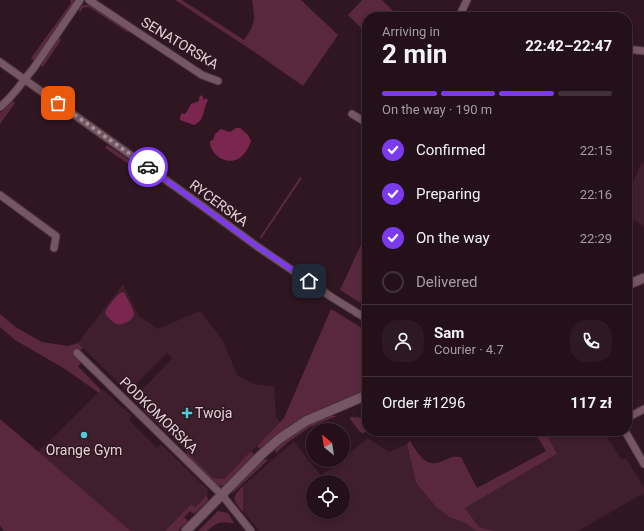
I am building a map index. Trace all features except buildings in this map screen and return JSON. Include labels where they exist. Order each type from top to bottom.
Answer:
[{"type":"street","points":[[0,107],[9,100],[33,69],[80,0]]},
{"type":"street","name":"SENATORSKA","points":[[89,0],[202,75],[218,81]]},
{"type":"street","points":[[461,12],[467,0]]},
{"type":"street","points":[[632,50],[644,51]]},
{"type":"street","name":"RYCERSKA","points":[[0,62],[258,247],[362,316]]},
{"type":"street","points":[[352,114],[362,120]]},
{"type":"street","points":[[0,195],[56,236],[54,248]]},
{"type":"street","points":[[632,283],[644,278]]},
{"type":"street","name":"PODKOMORSKA","points":[[77,353],[222,495],[251,531]]},
{"type":"street","points":[[186,531],[267,450],[298,425],[362,397]]},
{"type":"street","points":[[632,415],[644,409]]},
{"type":"street","points":[[628,436],[644,464]]},
{"type":"shaded area","points":[[70,0],[75,0],[73,5],[34,61],[31,58],[71,3]]},
{"type":"shaded area","points":[[175,0],[182,0],[244,40],[254,21],[252,0],[301,0],[338,35],[303,86]]},
{"type":"shaded area","points":[[362,0],[382,0],[394,12],[362,12],[362,29],[348,15]]},
{"type":"shaded area","points":[[81,6],[92,6],[129,30],[127,32],[89,7],[83,8],[80,12],[79,10]]},
{"type":"shaded area","points":[[58,38],[61,40],[43,67],[40,64]]},
{"type":"shaded area","points":[[17,95],[13,101],[15,103],[0,124],[0,113]]},
{"type":"shaded area","points":[[201,95],[203,97],[203,101],[205,98],[208,100],[200,121],[194,125],[180,120],[181,114],[186,113],[191,104],[199,101]]},
{"type":"shaded area","points":[[236,128],[240,128],[248,135],[251,141],[248,149],[238,159],[233,161],[224,160],[213,151],[210,141],[213,140],[215,134],[221,129],[230,132]]},
{"type":"shaded area","points":[[107,145],[135,164],[133,167],[105,148]]},
{"type":"shaded area","points":[[642,162],[644,163],[644,227],[632,219],[632,184]]},
{"type":"shaded area","points":[[300,177],[302,178],[261,239],[260,237]]},
{"type":"shaded area","points":[[362,243],[362,304],[340,290]]},
{"type":"shaded area","points":[[123,284],[139,316],[158,329],[200,311],[222,339],[238,376],[256,385],[274,386],[276,417],[280,422],[224,479],[213,478],[133,399],[173,358],[167,353],[128,392],[78,343]]},
{"type":"shaded area","points":[[123,292],[132,307],[134,314],[127,322],[116,324],[105,313],[111,302]]},
{"type":"shaded area","points":[[331,309],[362,328],[362,392],[308,415],[290,425],[262,449],[259,448],[257,446],[284,418]]},
{"type":"shaded area","points":[[0,314],[17,328],[42,342],[68,346],[78,343],[83,348],[75,355],[82,362],[78,366],[101,390],[99,393],[65,369],[15,340],[0,327]]},
{"type":"shaded area","points":[[102,389],[132,416],[129,420],[157,448],[161,444],[208,490],[207,495],[194,507],[191,504],[165,531],[131,531],[38,452]]},
{"type":"shaded area","points":[[143,410],[152,412],[159,416],[166,431]]},
{"type":"shaded area","points":[[327,416],[337,416],[320,423],[312,423]]},
{"type":"shaded area","points":[[350,417],[362,418],[362,433],[360,432]]},
{"type":"shaded area","points":[[0,419],[131,531],[4,531],[0,526]]},
{"type":"shaded area","points":[[305,426],[306,430],[288,442],[276,453],[276,447]]},
{"type":"shaded area","points":[[537,436],[548,436],[557,454],[465,508],[479,527],[495,531],[476,531],[467,524],[449,517],[436,507],[416,483],[407,444],[410,441],[419,455],[431,463],[436,463],[453,457],[461,457],[477,488],[546,451]]},
{"type":"shaded area","points":[[548,436],[606,436],[622,460],[626,458],[644,488],[644,493],[578,531],[495,531],[479,527],[465,508],[557,454]]},
{"type":"shaded area","points":[[368,438],[389,452],[407,444],[416,483],[436,507],[449,517],[467,524],[476,531],[259,531],[243,511],[243,486],[294,441],[306,457],[306,467],[314,467],[320,475],[306,475],[306,519],[350,519],[350,475],[322,475],[332,467],[350,467],[350,452]]},
{"type":"shaded area","points":[[251,451],[255,456],[227,485],[221,486],[216,484],[187,456],[187,452],[213,478],[224,479]]},
{"type":"shaded area","points":[[263,459],[268,460],[233,493],[234,488]]},
{"type":"shaded area","points":[[243,486],[242,511],[236,504],[235,496]]},
{"type":"shaded area","points":[[207,495],[208,501],[194,514],[190,511],[184,517],[188,521],[178,531],[165,531],[191,504],[195,507]]},
{"type":"shaded area","points":[[218,511],[228,513],[234,523],[219,523],[207,531],[198,531]]},
{"type":"way so far","points":[[58,103],[148,167]]},
{"type":"place","name":"Twoja","points":[[187,413]]},
{"type":"place","name":"Orange Gym","points":[[84,435]]},
{"type":"route","points":[[148,167],[258,247],[309,281]]}]
